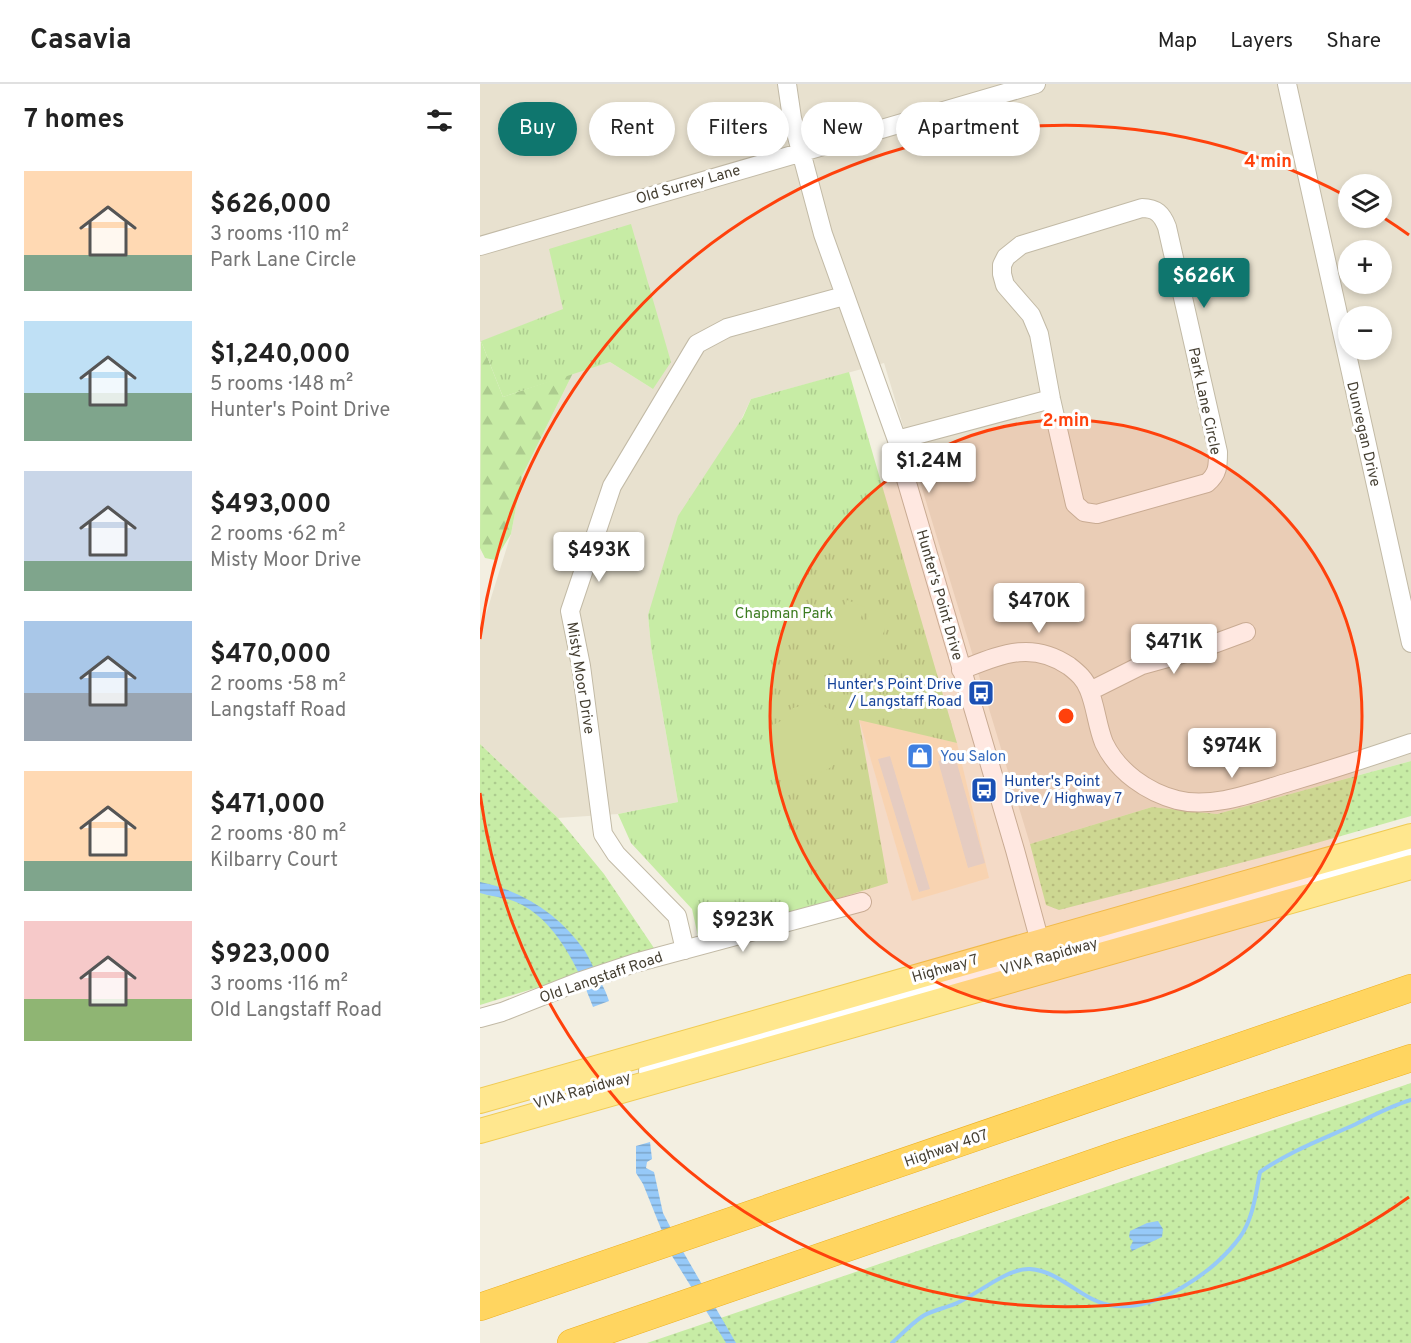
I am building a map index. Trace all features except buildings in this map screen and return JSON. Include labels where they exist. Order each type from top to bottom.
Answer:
[{"type":"highway","name":"Highway 407","points":[[480,1307],[1411,988]]},
{"type":"highway","points":[[571,1343],[1116,1155],[1411,1058]]},
{"type":"main road","name":"Highway 7","points":[[480,1131],[1044,956],[1411,836]]},
{"type":"main road","name":"Highway 7","points":[[480,1101],[1044,956],[1411,867]]},
{"type":"street","name":"Hunter's Point Drive","points":[[787,84],[792,118],[801,151]]},
{"type":"street","name":"Old Surrey Lane","points":[[884,127],[1036,84]]},
{"type":"street","name":"Dunvegan Drive","points":[[1287,84],[1411,642]]},
{"type":"street","name":"Old Surrey Lane","points":[[480,246],[801,151]]},
{"type":"street","name":"Hunter's Point Drive","points":[[802,156],[823,234],[897,440],[900,459],[1044,956]]},
{"type":"street","name":"Park Lane Circle","points":[[1153,208],[1164,218],[1167,227],[1218,452],[1216,476],[1207,483],[1097,514],[1084,512],[1073,499],[1051,399],[1040,334],[1036,324],[1005,285],[1002,265],[1006,257],[1021,245],[1036,239],[1135,210],[1153,208]]},
{"type":"street","name":"Misty Moor Drive","points":[[685,950],[677,916],[616,854],[603,834],[581,666],[570,611],[612,486],[698,344],[727,328],[844,296]]},
{"type":"street","points":[[897,440],[1051,399]]},
{"type":"street","points":[[1090,691],[1142,665],[1200,649],[1246,632]]},
{"type":"street","points":[[961,670],[1013,653],[1030,651],[1046,654],[1085,680],[1104,742],[1115,760],[1131,777],[1147,789],[1179,800],[1215,801],[1249,794],[1411,743]]},
{"type":"street","name":"VIVA Rapidway","points":[[480,1119],[1411,853]]},
{"type":"street","name":"Old Langstaff Road","points":[[480,1018],[635,963],[862,902]]},
{"type":"shaded area","points":[[480,84],[1411,84],[1411,761],[1217,814],[1152,807],[1030,844],[884,363],[751,399],[648,615],[651,647],[678,802],[618,814],[558,818],[480,744],[480,633],[511,534],[522,476],[573,373],[610,362],[653,389],[564,309],[480,342]]},
{"type":"shaded area","points":[[859,719],[957,743],[989,878],[912,901]]},
{"type":"shaded area","points":[[890,756],[930,889],[919,892],[878,759]]},
{"type":"shaded area","points":[[955,756],[985,863],[968,868],[938,761]]},
{"type":"green space","points":[[631,224],[671,362],[653,389],[610,362],[503,397],[481,341],[563,309],[549,249]]},
{"type":"green space","points":[[481,341],[503,397],[573,373],[522,476],[511,534],[495,560],[485,558],[480,548]]},
{"type":"green space","name":"Chapman Park","points":[[849,372],[957,743],[859,720],[888,883],[699,941],[692,909],[631,843],[618,814],[678,802],[651,647],[648,615],[678,516],[743,417],[751,399]]},
{"type":"green space","points":[[847,600],[865,607],[849,648],[831,641]]},
{"type":"green space","points":[[871,609],[890,616],[874,657],[855,650]]},
{"type":"green space","points":[[813,703],[830,709],[833,713],[841,735],[841,753],[832,767],[824,771],[797,775],[782,768],[779,764],[771,747],[771,730],[774,725],[789,716],[793,708]]},
{"type":"green space","points":[[480,744],[558,818],[604,874],[656,951],[480,1005]]},
{"type":"green space","points":[[1411,761],[1411,816],[1059,910],[1046,905],[1030,844],[1152,807],[1217,814]]},
{"type":"green space","points":[[1411,1083],[1411,1343],[647,1343]]},
{"type":"water","points":[[480,882],[526,898],[540,906],[564,926],[585,951],[609,1001],[593,1007],[573,961],[554,932],[543,920],[516,902],[480,893]]},
{"type":"water","points":[[650,1142],[652,1159],[647,1162],[646,1168],[654,1172],[663,1213],[736,1343],[726,1343],[672,1256],[643,1184],[636,1173],[636,1146]]},
{"type":"water","points":[[1158,1221],[1163,1229],[1162,1237],[1132,1251],[1130,1247],[1133,1241],[1129,1237],[1130,1231],[1147,1223]]},
{"type":"waterway","points":[[892,1343],[923,1316],[957,1303],[1002,1277],[1021,1270],[1041,1271],[1109,1305],[1127,1306],[1164,1297],[1182,1288],[1215,1264],[1240,1237],[1251,1214],[1260,1172],[1307,1146],[1411,1100]]},
{"type":"place","name":"Hunter's Point Drive / Langstaff Road","points":[[981,693]]},
{"type":"place","name":"You Salon","points":[[920,756]]},
{"type":"place","name":"Hunter's Point Drive / Highway 7","points":[[984,790]]}]
